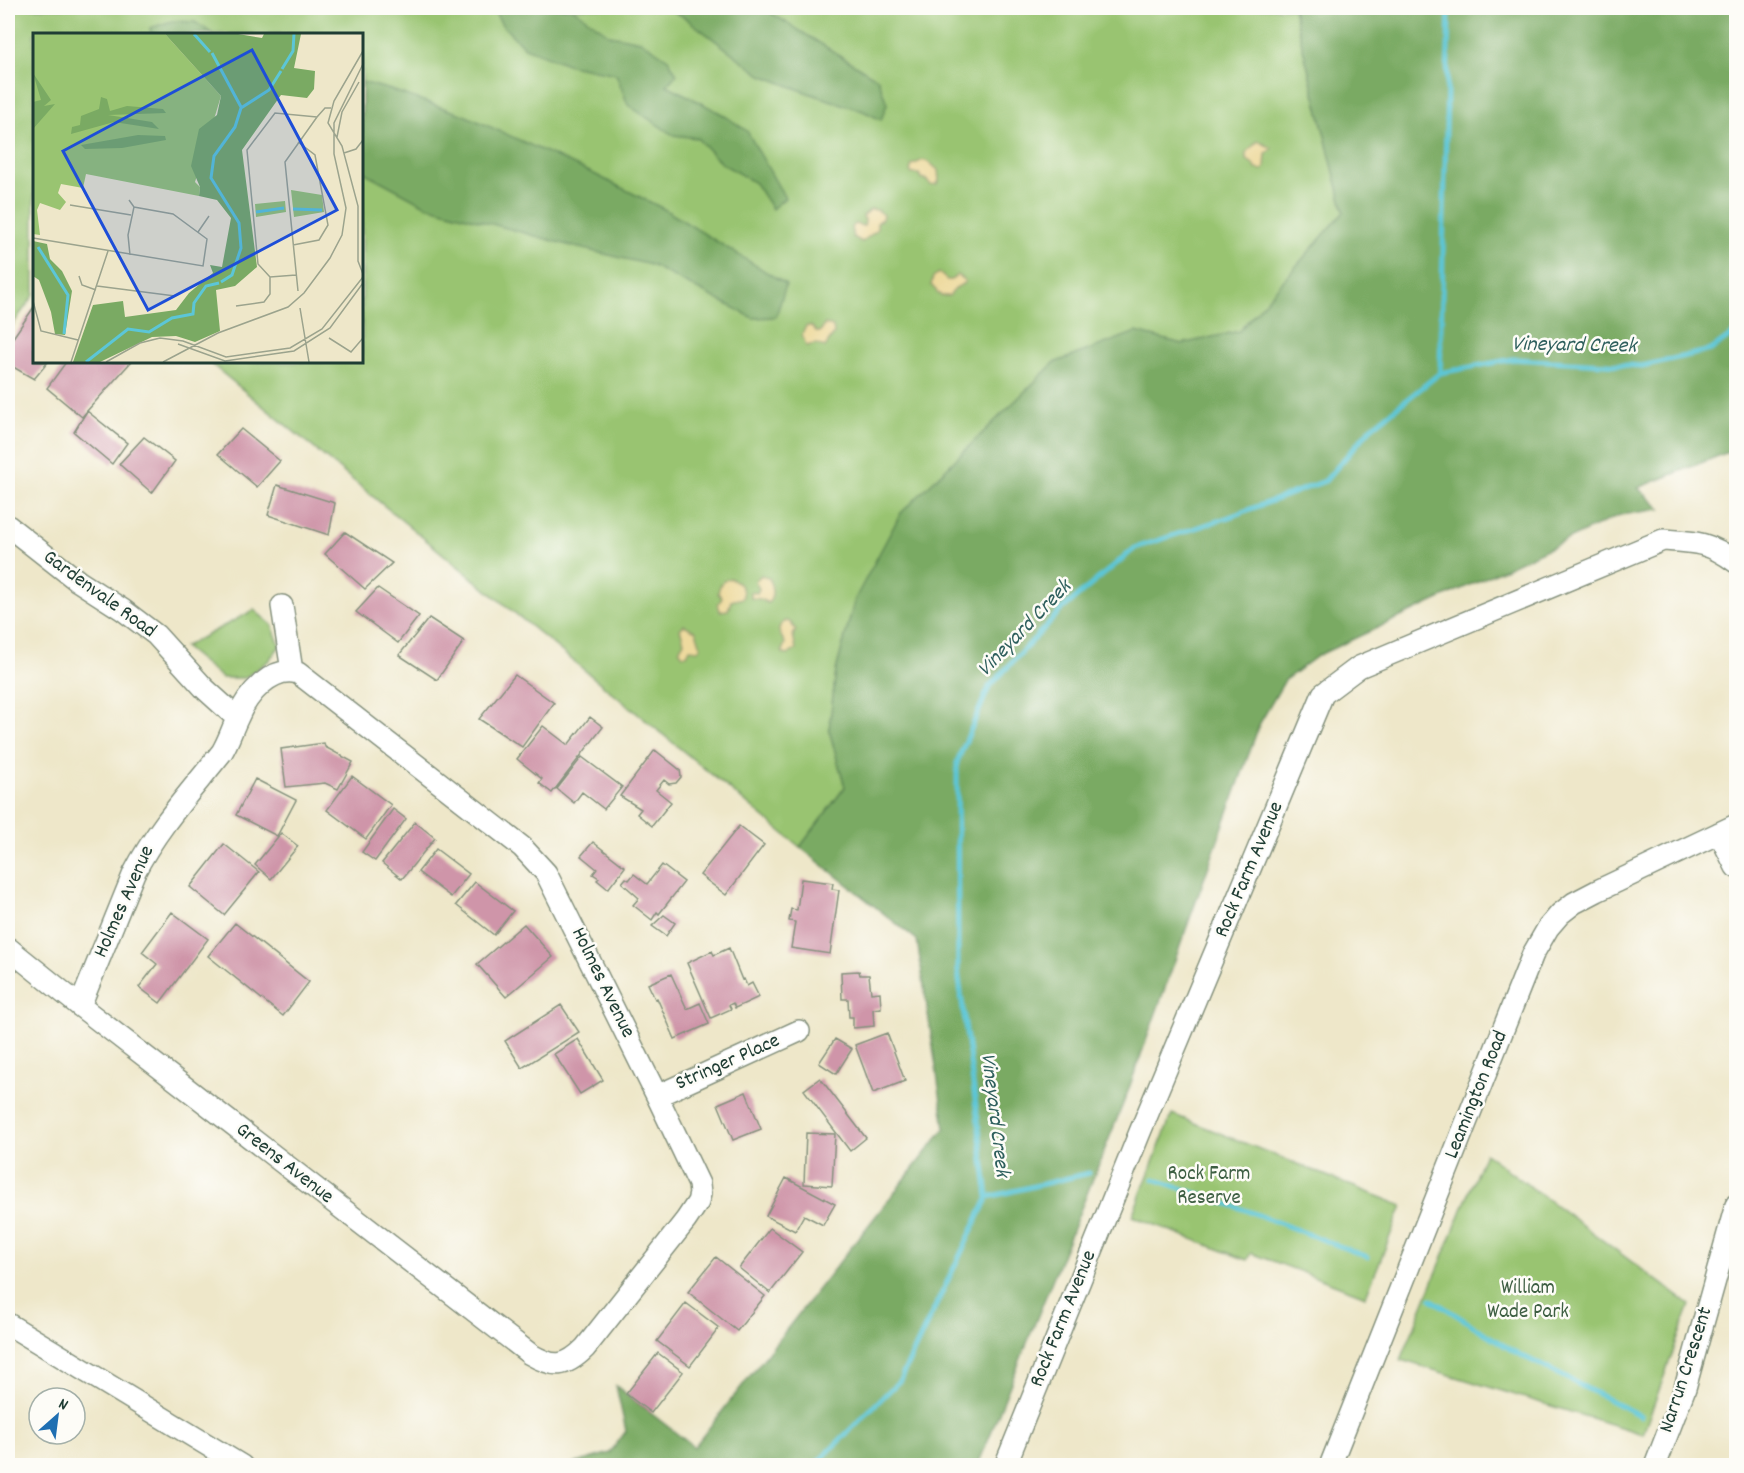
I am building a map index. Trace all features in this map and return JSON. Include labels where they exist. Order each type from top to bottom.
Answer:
[{"type":"street","name":"Gardenvale Road","points":[[8,526],[78,581],[156,635],[205,689],[237,718]]},
{"type":"street","name":"Rock Farm Avenue","points":[[1005,1466],[1140,1132],[1323,694],[1359,667],[1663,540],[1696,542],[1718,549],[1737,562]]},
{"type":"street","points":[[282,606],[292,671]]},
{"type":"street","name":"Holmes Avenue","points":[[80,1006],[144,852],[222,752],[250,696],[276,674],[292,671],[313,683],[522,847],[541,866],[556,889],[699,1184],[698,1202],[686,1220],[585,1348],[568,1362]]},
{"type":"street","points":[[1728,829],[1737,867]]},
{"type":"street","name":"Leamington Road","points":[[1330,1466],[1533,954],[1548,928],[1560,914],[1597,891],[1728,829]]},
{"type":"street","name":"Greens Avenue","points":[[8,948],[530,1354],[550,1364],[559,1365],[568,1362]]},
{"type":"street","name":"Stringer Place","points":[[657,1096],[799,1031]]},
{"type":"street","name":"Narrun Crescent","points":[[1655,1466],[1685,1388],[1737,1205]]},
{"type":"street","points":[[8,1324],[242,1466]]},
{"type":"green space","points":[[8,8],[1293,8],[1344,212],[1239,332],[1182,344],[1136,332],[855,599],[836,671],[829,730],[845,787],[800,847],[210,363],[363,363],[363,33],[33,33],[33,296],[8,331]]},
{"type":"green space","points":[[492,8],[572,8],[610,35],[641,41],[668,59],[677,74],[667,85],[722,114],[747,131],[785,198],[772,209],[755,183],[721,163],[697,138],[673,135],[628,105],[616,74],[570,65],[525,48],[503,26]]},
{"type":"green space","points":[[667,8],[763,8],[878,79],[887,104],[881,120],[863,111],[761,75],[684,17]]},
{"type":"green space","points":[[1293,8],[1736,8],[1736,449],[1638,488],[1661,509],[1620,515],[1319,655],[1285,680],[1260,723],[1127,1094],[978,1465],[569,1465],[610,1453],[626,1431],[616,1386],[694,1447],[945,1128],[917,940],[800,847],[845,787],[829,730],[836,671],[855,599],[901,513],[1054,363],[1136,332],[1182,344],[1239,331],[1344,212]]},
{"type":"green space","points":[[172,21],[195,22],[212,33],[151,33],[150,28]]},
{"type":"green space","points":[[363,82],[464,115],[592,173],[664,209],[786,284],[776,317],[753,318],[651,265],[575,247],[427,206],[363,172]]},
{"type":"green space","points":[[254,610],[272,625],[280,646],[268,661],[245,678],[222,678],[184,647]]},
{"type":"green space","name":"Rock Farm Reserve","points":[[1172,1114],[1402,1206],[1366,1296],[1251,1253],[1247,1260],[1132,1216]]},
{"type":"green space","name":"William Wade Park","points":[[1485,1153],[1690,1305],[1643,1434],[1401,1360]]},
{"type":"sand","points":[[1258,141],[1272,148],[1266,154],[1263,170],[1256,169],[1246,159],[1246,153]]},
{"type":"sand","points":[[923,160],[938,170],[937,184],[931,185],[919,174],[912,174],[910,171],[912,165]]},
{"type":"sand","points":[[871,209],[883,215],[882,219],[877,223],[877,230],[862,242],[853,237],[851,228],[855,224],[864,226],[863,216]]},
{"type":"sand","points":[[939,273],[947,280],[957,275],[965,283],[957,287],[949,296],[941,296],[931,285],[933,277]]},
{"type":"sand","points":[[825,324],[833,327],[834,334],[825,347],[815,344],[806,346],[802,334],[806,326],[811,326],[820,332]]},
{"type":"sand","points":[[761,575],[770,579],[772,594],[768,603],[751,598],[750,592],[757,593],[759,589],[755,581]]},
{"type":"sand","points":[[730,578],[740,585],[743,598],[731,601],[728,610],[720,611],[718,604],[722,598],[718,593],[719,588]]},
{"type":"sand","points":[[786,621],[790,622],[796,630],[793,635],[796,649],[788,655],[782,651],[785,643],[779,629]]},
{"type":"sand","points":[[684,625],[696,631],[701,647],[698,650],[690,649],[687,655],[683,655],[679,650],[684,642],[680,629]]},
{"type":"building","points":[[33,308],[33,363],[47,363],[34,379],[8,364],[8,345]]},
{"type":"building","points":[[65,363],[130,363],[82,417],[47,388]]},
{"type":"building","points":[[87,411],[127,443],[112,464],[74,432]]},
{"type":"building","points":[[241,429],[280,461],[257,487],[218,454]]},
{"type":"building","points":[[144,437],[175,461],[152,493],[119,464]]},
{"type":"building","points":[[277,485],[335,503],[329,535],[268,515]]},
{"type":"building","points":[[345,532],[392,563],[365,589],[325,554]]},
{"type":"building","points":[[378,588],[419,616],[398,643],[356,612]]},
{"type":"building","points":[[429,618],[464,641],[437,680],[399,655]]},
{"type":"building","points":[[515,675],[554,703],[522,747],[479,719]]},
{"type":"building","points":[[590,717],[603,727],[552,793],[539,783],[542,779],[517,759],[543,726],[568,745]]},
{"type":"building","points":[[324,743],[325,747],[353,762],[338,789],[325,783],[286,787],[281,749]]},
{"type":"building","points":[[655,750],[680,770],[681,777],[676,783],[669,784],[664,780],[656,790],[671,802],[652,826],[637,814],[641,809],[620,796]]},
{"type":"building","points":[[582,757],[622,787],[604,809],[582,792],[574,803],[557,789]]},
{"type":"building","points":[[352,776],[391,805],[366,839],[327,810]]},
{"type":"building","points":[[255,779],[296,800],[277,836],[236,815]]},
{"type":"building","points":[[393,809],[406,819],[375,861],[362,852]]},
{"type":"building","points":[[415,822],[435,838],[402,879],[382,863]]},
{"type":"building","points":[[739,826],[764,845],[726,895],[700,875]]},
{"type":"building","points":[[281,833],[298,846],[271,879],[255,865]]},
{"type":"building","points":[[593,842],[625,867],[608,889],[593,874],[597,869],[581,856]]},
{"type":"building","points":[[224,844],[259,872],[224,915],[190,887]]},
{"type":"building","points":[[436,849],[469,874],[451,897],[418,872]]},
{"type":"building","points":[[662,865],[684,882],[652,920],[633,905],[639,898],[622,883],[634,874],[647,884]]},
{"type":"building","points":[[801,879],[833,883],[832,889],[839,890],[830,954],[791,948],[795,922],[789,921],[791,909],[797,910]]},
{"type":"building","points":[[475,882],[513,911],[494,935],[456,905]]},
{"type":"building","points":[[172,912],[208,939],[160,1003],[139,987],[157,964],[142,952]]},
{"type":"building","points":[[664,915],[675,923],[666,936],[652,926]]},
{"type":"building","points":[[235,923],[309,982],[283,1016],[208,956]]},
{"type":"building","points":[[524,924],[553,957],[506,997],[477,964]]},
{"type":"building","points":[[729,948],[742,980],[744,979],[747,986],[752,983],[759,997],[735,1008],[733,1003],[729,1005],[731,1009],[711,1018],[687,963],[712,951],[714,955]]},
{"type":"building","points":[[859,971],[860,975],[869,975],[871,993],[880,992],[881,1008],[873,1009],[874,1026],[853,1028],[853,1017],[849,1017],[848,999],[842,999],[841,972]]},
{"type":"building","points":[[671,974],[687,1009],[700,1003],[709,1024],[675,1039],[657,998],[655,999],[648,984]]},
{"type":"building","points":[[561,1005],[579,1032],[522,1068],[505,1041]]},
{"type":"building","points":[[887,1033],[905,1081],[873,1093],[855,1045]]},
{"type":"building","points":[[578,1039],[603,1080],[580,1094],[554,1054]]},
{"type":"building","points":[[835,1039],[852,1049],[836,1074],[819,1063]]},
{"type":"building","points":[[820,1078],[866,1138],[850,1151],[804,1090]]},
{"type":"building","points":[[746,1092],[761,1129],[733,1140],[718,1104]]},
{"type":"building","points":[[806,1133],[835,1134],[832,1186],[804,1184]]},
{"type":"building","points":[[786,1178],[835,1204],[823,1225],[804,1215],[795,1231],[766,1216]]},
{"type":"building","points":[[770,1228],[802,1252],[770,1293],[739,1268]]},
{"type":"building","points":[[716,1257],[765,1296],[737,1331],[688,1292]]},
{"type":"building","points":[[686,1303],[719,1328],[690,1366],[657,1341]]},
{"type":"building","points":[[658,1353],[683,1372],[651,1413],[626,1394]]},
{"type":"waterway","points":[[1440,373],[1449,8]]},
{"type":"waterway","name":"Vineyard Creek","points":[[814,1466],[900,1380],[988,1197],[958,971],[957,762],[989,687],[1061,610],[1135,548],[1229,517],[1325,481],[1371,428],[1440,373],[1513,359],[1642,366],[1711,350],[1736,332]]},
{"type":"waterway","points":[[988,1197],[1089,1173]]},
{"type":"waterway","points":[[1154,1179],[1248,1211],[1368,1257]]},
{"type":"waterway","points":[[1431,1299],[1513,1351],[1641,1416]]}]
